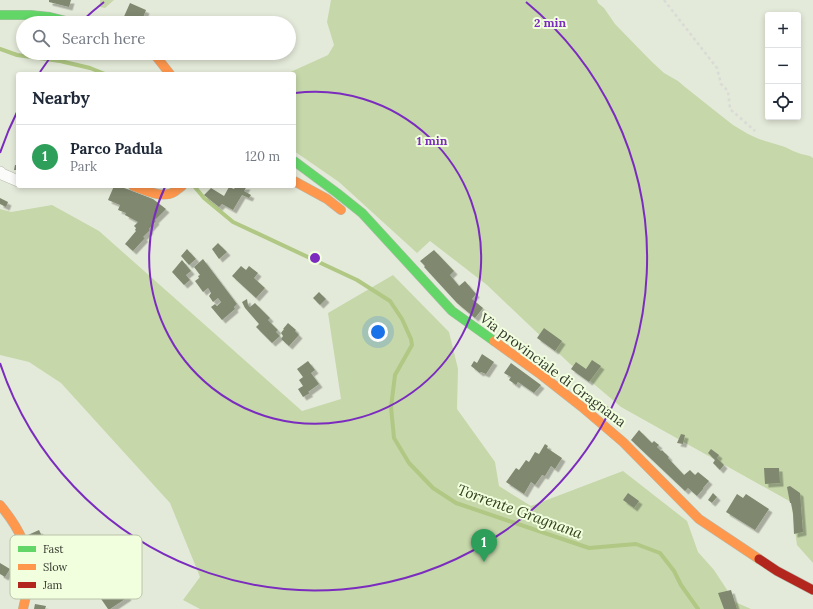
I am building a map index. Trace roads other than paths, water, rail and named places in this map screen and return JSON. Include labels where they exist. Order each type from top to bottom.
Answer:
[{"type":"main road","points":[[0,15],[31,16]]},
{"type":"main road","points":[[159,60],[168,72]]},
{"type":"main road","name":"Via provinciale di Gragnana","points":[[296,163],[362,213],[452,311],[540,374],[624,442],[699,519],[777,571],[813,590]]},
{"type":"main road","points":[[296,182],[328,199],[346,214]]},
{"type":"main road","points":[[138,188],[155,194],[166,194],[174,192],[179,188]]},
{"type":"main road","points":[[365,229],[371,234],[380,232]]},
{"type":"main road","points":[[0,504],[20,535]]},
{"type":"main road","points":[[23,609],[25,599]]},
{"type":"street","points":[[0,172],[16,180]]},
{"type":"waterway","name":"Torrente Gragnana","points":[[0,49],[16,55]]},
{"type":"waterway","name":"Torrente Gragnana","points":[[53,60],[90,68],[100,72]]},
{"type":"waterway","name":"Torrente Gragnana","points":[[196,188],[204,198],[233,222],[357,280],[390,301],[402,319],[411,339],[412,345],[395,375],[391,407],[394,438],[409,463],[433,488],[456,503],[589,548],[636,544],[660,553],[674,571],[681,585],[698,609]]},
{"type":"place","name":"Parco Padula","points":[[484,562]]}]
